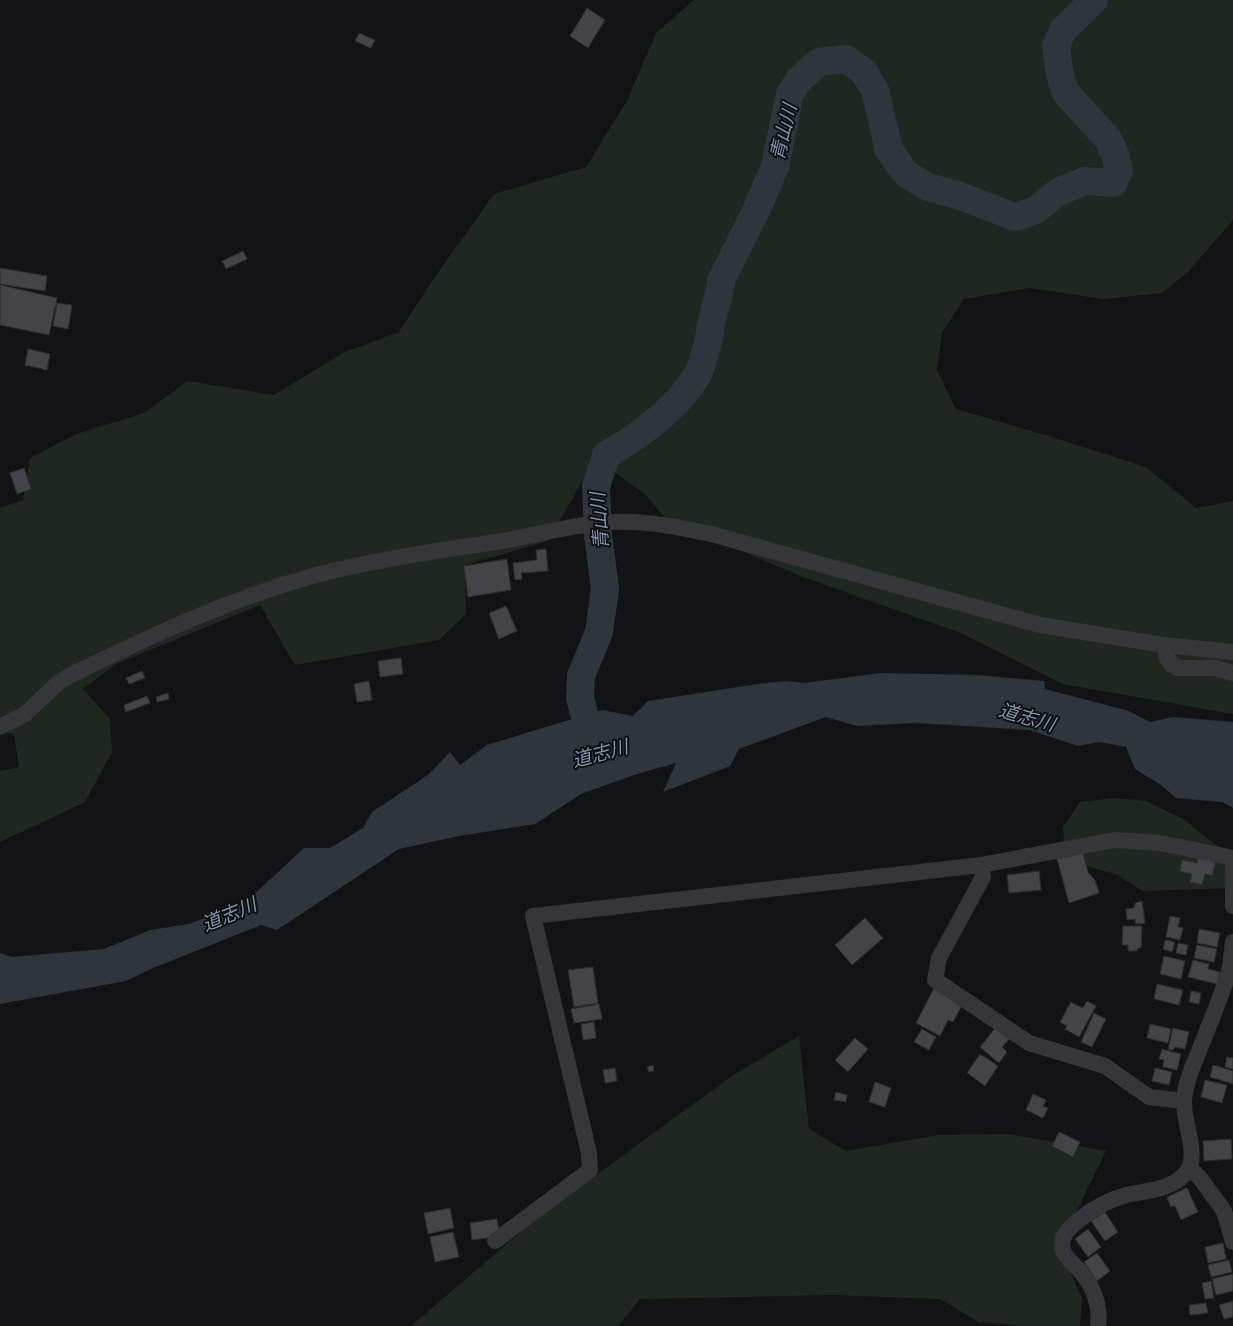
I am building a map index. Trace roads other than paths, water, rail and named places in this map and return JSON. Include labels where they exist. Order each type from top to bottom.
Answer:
[{"type":"street","points":[[0,727],[25,714],[58,683],[69,676],[188,620],[243,599],[309,578],[390,559],[531,536],[576,526],[610,522],[661,525],[711,534],[1040,625],[1164,645],[1233,652]]},
{"type":"street","points":[[1164,645],[1167,658],[1172,665],[1178,668],[1214,668],[1233,673]]},
{"type":"street","points":[[495,1241],[590,1170],[589,1153],[533,916],[981,865],[1115,840],[1160,843],[1233,860],[1233,906]]},
{"type":"street","points":[[981,865],[983,877],[939,958],[934,980],[1029,1042],[1105,1066],[1149,1097],[1184,1100]]},
{"type":"street","points":[[1098,1326],[1099,1310],[1092,1288],[1064,1254],[1062,1247],[1063,1238],[1067,1231],[1087,1213],[1107,1202],[1124,1196],[1170,1186],[1190,1168],[1192,1154],[1184,1113],[1184,1100],[1192,1066],[1226,981],[1233,942]]},
{"type":"street","points":[[1190,1168],[1200,1178],[1224,1211],[1233,1242]]},
{"type":"water","name":"道志川","points":[[881,673],[977,675],[1044,681],[1045,689],[1129,711],[1150,722],[1173,717],[1233,722],[1233,808],[1222,802],[1176,798],[1161,785],[1135,769],[1126,747],[1099,742],[1078,746],[1029,730],[916,723],[857,726],[826,717],[739,749],[730,766],[663,792],[676,763],[634,775],[581,794],[535,824],[459,836],[399,849],[277,930],[261,925],[153,968],[126,981],[0,1004],[0,953],[12,957],[104,949],[150,930],[189,924],[247,901],[304,848],[330,848],[363,828],[372,812],[428,775],[450,752],[460,765],[487,745],[602,710],[633,716],[648,701],[764,683],[787,681],[804,683]]},
{"type":"waterway","name":"青山川","points":[[594,751],[580,698],[581,676],[599,632],[605,589],[598,534],[596,486],[606,455],[645,430],[669,410],[680,399],[698,374],[710,334],[721,281],[756,211],[775,166],[790,94],[799,80],[819,62],[846,59],[864,72],[875,90],[889,150],[906,174],[928,187],[960,196],[1015,217],[1036,210],[1058,192],[1085,181],[1113,183],[1119,172],[1116,156],[1108,139],[1065,92],[1059,71],[1056,46],[1063,30],[1094,0]]}]
